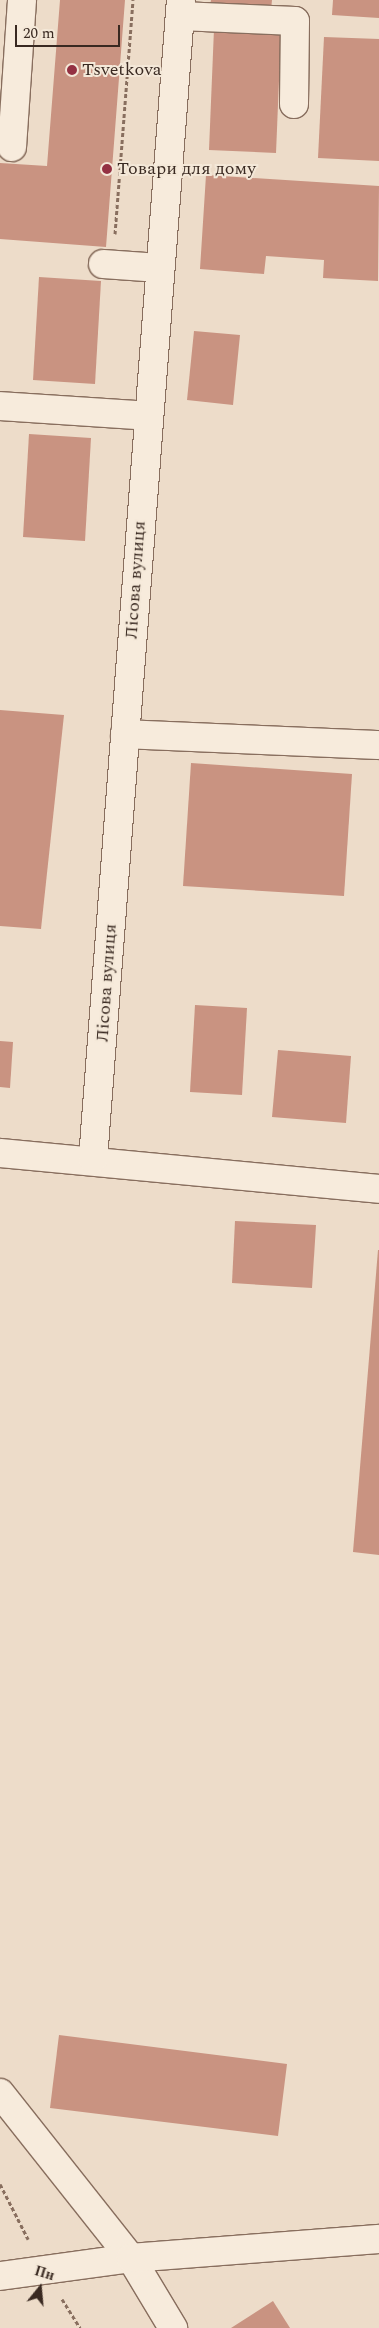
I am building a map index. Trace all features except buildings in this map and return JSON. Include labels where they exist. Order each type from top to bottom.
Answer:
[{"type":"street","points":[[12,147],[22,0]]},
{"type":"street","points":[[180,8],[295,21],[294,104]]},
{"type":"street","name":"Лісова вулиця","points":[[93,1159],[180,8]]},
{"type":"street","points":[[108,265],[160,268]]},
{"type":"street","points":[[0,406],[149,416]]},
{"type":"street","points":[[125,734],[379,745]]},
{"type":"street","points":[[0,1153],[93,1159],[379,1189]]},
{"type":"street","points":[[0,2093],[131,2258],[173,2328]]},
{"type":"street","points":[[0,2276],[131,2258],[379,2239]]},
{"type":"path","points":[[108,265],[133,0]]},
{"type":"path","points":[[0,2184],[43,2270]]},
{"type":"place","name":"Tsvetkova","points":[[72,70]]},
{"type":"place","name":"Товари для дому","points":[[107,169]]}]
